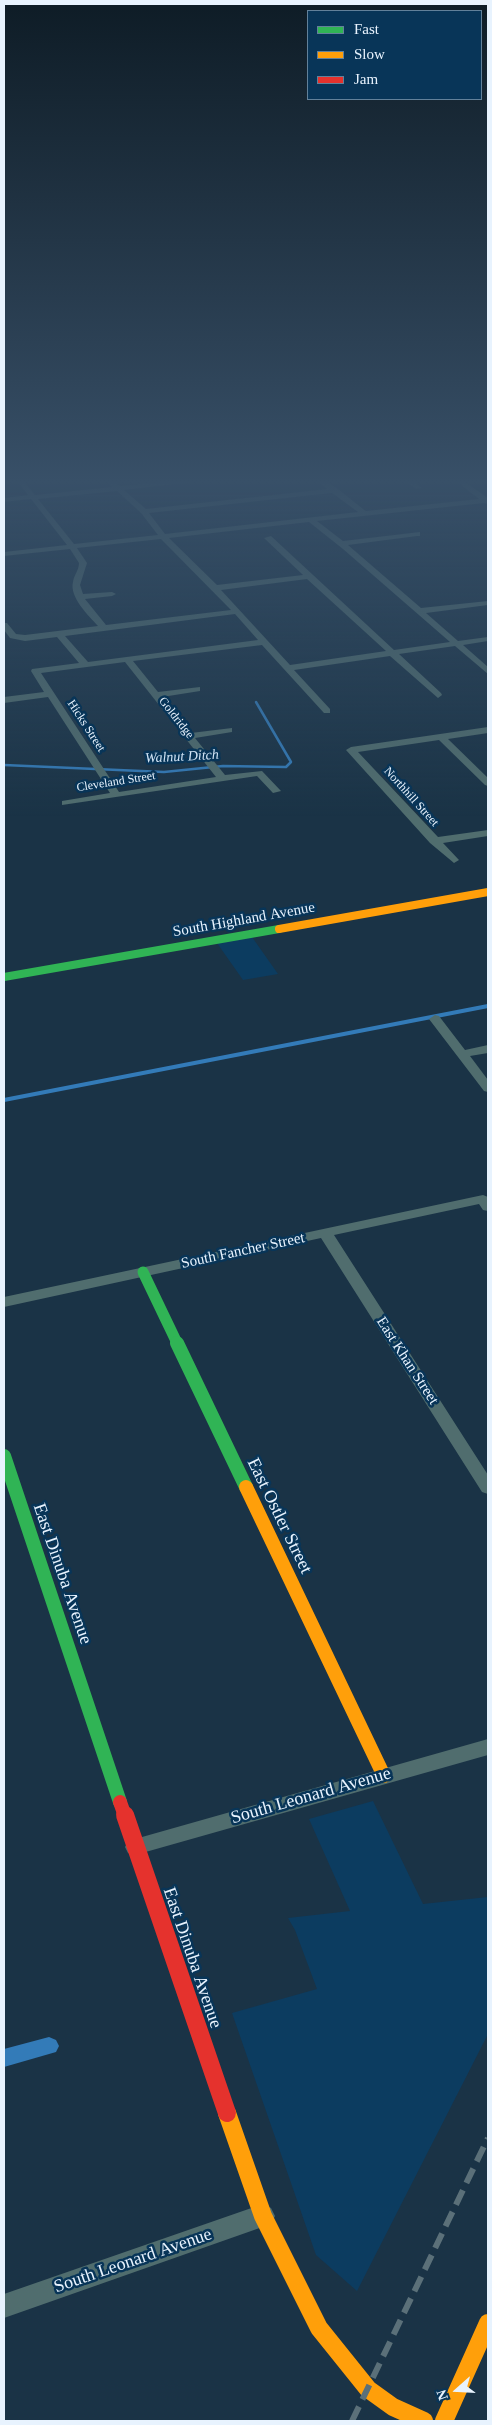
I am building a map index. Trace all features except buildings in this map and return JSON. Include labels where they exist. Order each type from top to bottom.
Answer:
[{"type":"street","points":[[78,591],[104,628]]},
{"type":"street","points":[[218,591],[327,711]]},
{"type":"street","points":[[326,591],[438,695]]},
{"type":"street","points":[[397,591],[488,671]]},
{"type":"street","points":[[80,596],[112,594]]},
{"type":"street","points":[[420,611],[488,603]]},
{"type":"street","points":[[4,625],[11,635],[25,638],[235,612]]},
{"type":"street","points":[[58,634],[85,664],[263,642]]},
{"type":"street","points":[[287,668],[488,639]]},
{"type":"street","name":"Goldridge","points":[[128,660],[222,778]]},
{"type":"street","name":"Hicks Street","points":[[85,664],[35,670],[116,795]]},
{"type":"street","points":[[157,695],[197,690]]},
{"type":"street","points":[[4,700],[50,694]]},
{"type":"street","points":[[190,736],[229,730]]},
{"type":"street","points":[[440,737],[488,730]]},
{"type":"street","points":[[440,737],[488,783]]},
{"type":"street","name":"Northhill Street","points":[[440,737],[351,750],[434,841],[454,860]]},
{"type":"street","name":"Cleveland Street","points":[[66,802],[259,773],[276,791]]},
{"type":"street","points":[[434,841],[488,833]]},
{"type":"street","name":"South Highland Avenue","points":[[4,977],[488,892]]},
{"type":"street","points":[[435,1019],[488,1088]]},
{"type":"street","points":[[462,1054],[488,1049]]},
{"type":"street","name":"South Fancher Street","points":[[4,1302],[325,1233],[485,1203]]},
{"type":"street","name":"East Khan Street","points":[[325,1233],[488,1488]]},
{"type":"street","name":"East Ostler Street","points":[[143,1272],[384,1776]]},
{"type":"street","name":"East Dinuba Avenue","points":[[4,1456],[135,1846],[263,2216],[318,2328],[368,2389],[393,2407],[424,2421]]},
{"type":"street","name":"South Leonard Avenue","points":[[135,1846],[488,1747]]},
{"type":"street","name":"South Leonard Avenue","points":[[4,2306],[263,2216]]},
{"type":"street","points":[[444,2421],[488,2323]]},
{"type":"shaded area","points":[[252,937],[278,974],[243,980],[217,943]]},
{"type":"shaded area","points":[[373,1801],[423,1904],[488,1897],[488,2034],[357,2291],[316,2255],[232,2013],[317,1989],[295,1930],[288,1918],[350,1911],[309,1819]]},
{"type":"waterway","name":"Walnut Ditch","points":[[4,765],[164,772],[223,766],[286,767],[291,762],[256,702]]},
{"type":"waterway","points":[[4,1100],[488,1006]]},
{"type":"waterway","points":[[4,2058],[49,2046]]},
{"type":"railway","points":[[352,2421],[488,2138]]},
{"type":"traffic: fast","points":[[4,977],[279,929]]},
{"type":"traffic: fast","points":[[143,1272],[246,1487]]},
{"type":"traffic: fast","points":[[4,1456],[120,1802]]},
{"type":"traffic: slow","points":[[279,929],[488,892]]},
{"type":"traffic: slow","points":[[246,1487],[384,1776]]},
{"type":"traffic: slow","points":[[227,2113],[263,2216],[319,2328],[368,2389],[393,2407],[424,2421]]},
{"type":"traffic: slow","points":[[444,2421],[488,2323]]},
{"type":"traffic: jam","points":[[120,1802],[227,2113]]}]
